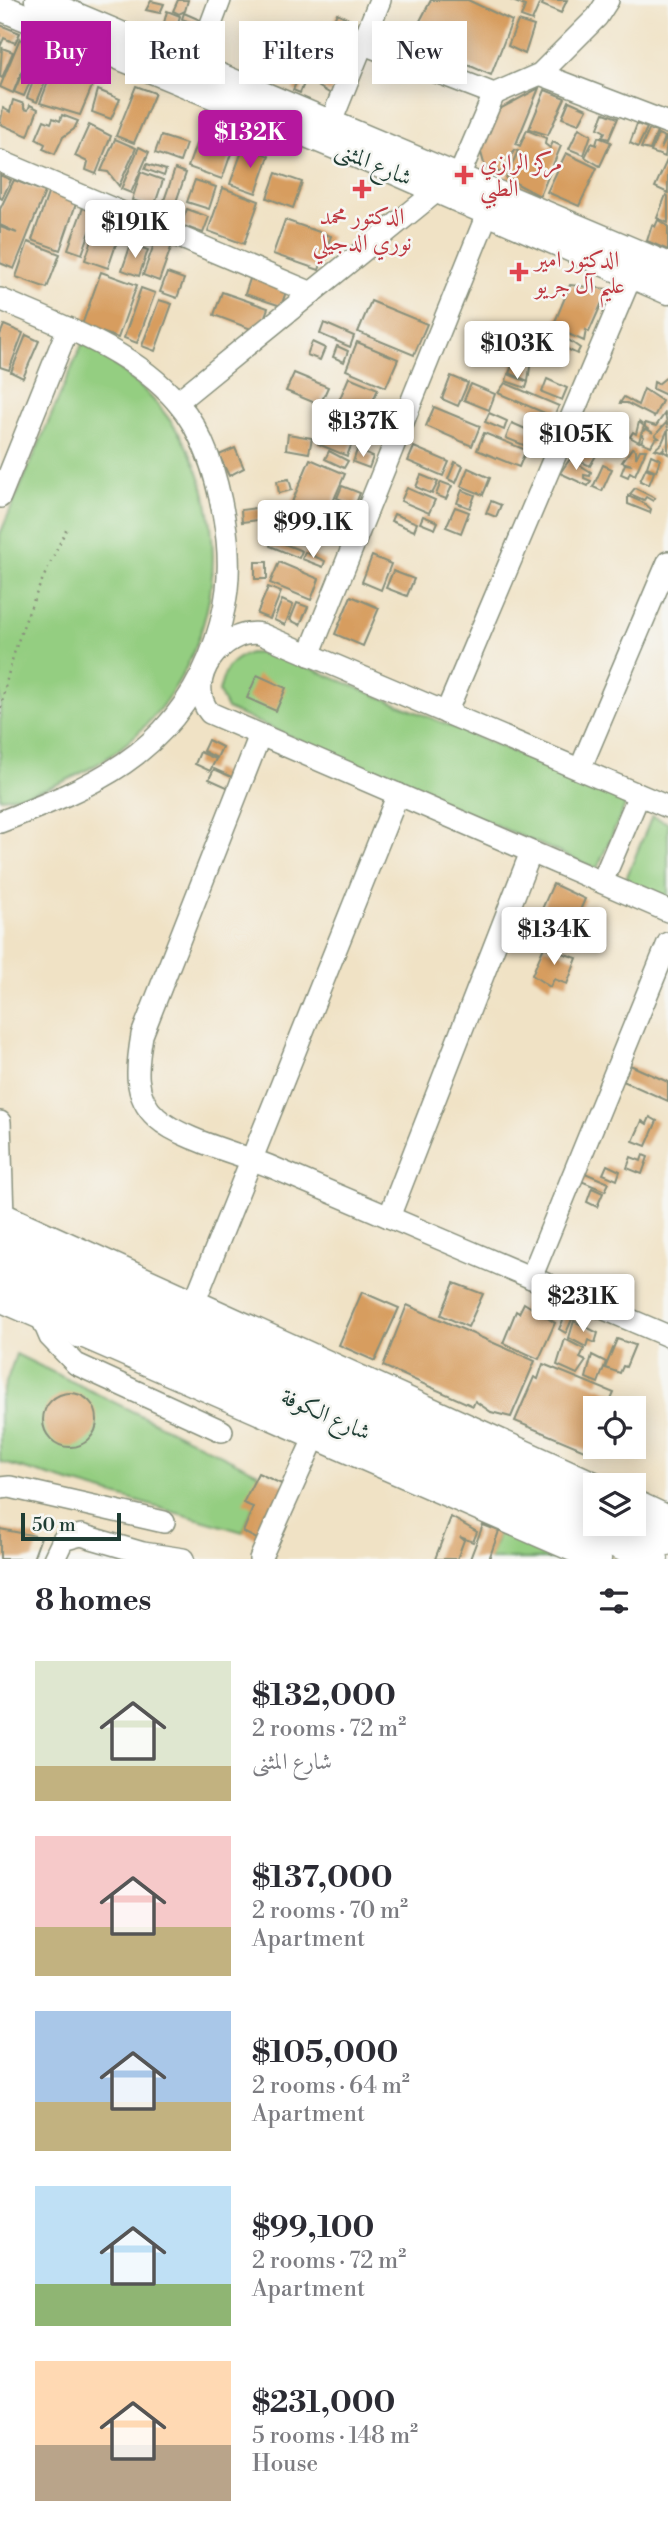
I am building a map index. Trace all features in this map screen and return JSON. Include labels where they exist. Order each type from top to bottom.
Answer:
[{"type":"highway","name":"شارع الكوفة","points":[[1,1224],[99,1285],[583,1502]]},
{"type":"highway","name":"شارع الكوفة","points":[[0,1270],[46,1304],[653,1559]]},
{"type":"highway","points":[[99,1285],[148,1282]]},
{"type":"highway","points":[[46,1304],[81,1333]]},
{"type":"highway","points":[[646,1530],[668,1540]]},
{"type":"main road","name":"شارع المثنى","points":[[38,0],[125,37]]},
{"type":"main road","name":"شارع المثنى","points":[[0,7],[370,150],[448,183],[668,266]]},
{"type":"main road","name":"شارع المثنى","points":[[225,78],[331,122],[370,150]]},
{"type":"main road","name":"شارع المثنى","points":[[448,183],[488,212],[668,291]]},
{"type":"main road","points":[[1,1224],[148,1282],[583,1480]]},
{"type":"main road","points":[[0,1298],[46,1304]]},
{"type":"main road","points":[[81,1333],[598,1559]]},
{"type":"main road","points":[[646,1509],[668,1519]]},
{"type":"street","points":[[212,21],[220,0]]},
{"type":"street","points":[[331,122],[380,0]]},
{"type":"street","points":[[177,402],[448,183],[494,94],[540,74],[597,17],[608,0]]},
{"type":"street","points":[[361,43],[494,94]]},
{"type":"street","points":[[540,74],[668,123]]},
{"type":"street","points":[[0,161],[312,293]]},
{"type":"street","points":[[309,654],[488,212]]},
{"type":"street","points":[[446,713],[632,274]]},
{"type":"street","points":[[0,299],[68,328],[132,363],[177,402],[203,443],[218,483],[230,550],[227,595],[216,640],[205,667],[179,714],[134,757],[73,793],[0,822]]},
{"type":"street","points":[[1,490],[68,328]]},
{"type":"street","points":[[580,769],[668,562]]},
{"type":"street","points":[[668,807],[309,654],[249,632],[229,640],[205,667],[203,705],[222,719],[668,911]]},
{"type":"street","points":[[260,735],[142,1035],[137,1062],[138,1088],[145,1105],[172,1129],[254,1159],[531,1278],[666,1331]]},
{"type":"street","points":[[194,1303],[254,1159],[398,794]]},
{"type":"street","points":[[602,882],[639,795]]},
{"type":"street","points":[[389,1217],[531,852]]},
{"type":"street","points":[[531,1278],[668,943]]},
{"type":"street","points":[[0,1122],[1,1224]]},
{"type":"street","points":[[46,1304],[50,1337],[76,1364],[222,1431]]},
{"type":"street","points":[[260,1559],[316,1434]]},
{"type":"street","points":[[0,1488],[10,1487],[164,1522]]},
{"type":"street","points":[[54,1559],[59,1545],[75,1535],[143,1553],[183,1559]]},
{"type":"path","points":[[0,715],[5,679],[23,624],[68,526]]},
{"type":"green space","points":[[83,342],[137,383],[167,416],[190,454],[199,475],[210,518],[213,561],[208,603],[196,644],[178,683],[153,717],[122,747],[65,781],[33,792],[0,798],[0,534]]},
{"type":"green space","points":[[250,653],[276,654],[628,799],[597,869],[227,709],[219,692],[225,672],[237,659]]},
{"type":"green space","points":[[652,816],[668,823],[668,900],[625,881]]},
{"type":"green space","points":[[16,1354],[258,1473],[253,1507],[243,1532],[0,1462],[0,1400]]},
{"type":"green space","points":[[499,1531],[564,1559],[489,1559]]},
{"type":"building","points":[[178,0],[188,0],[185,11],[179,14],[173,11]]},
{"type":"building","points":[[431,0],[468,0],[512,21],[491,75],[467,65],[467,21],[420,21]]},
{"type":"building","points":[[510,0],[541,0],[532,21],[521,17],[525,6]]},
{"type":"building","points":[[544,0],[567,0],[561,13],[542,5]]},
{"type":"building","points":[[151,1],[164,4],[160,13],[146,10]]},
{"type":"building","points":[[167,11],[180,16],[178,21],[164,21]]},
{"type":"building","points":[[184,13],[200,20],[188,21],[182,19]]},
{"type":"building","points":[[337,13],[352,21],[333,21]]},
{"type":"building","points":[[518,21],[534,26],[525,54],[508,46]]},
{"type":"building","points":[[0,25],[20,33],[15,43],[4,38],[0,47]]},
{"type":"building","points":[[20,38],[21,74],[13,93],[0,87]]},
{"type":"building","points":[[2,48],[13,52],[2,78],[0,77]]},
{"type":"building","points":[[21,75],[21,84],[29,84],[24,96],[14,92]]},
{"type":"building","points":[[32,84],[44,84],[37,102],[27,98]]},
{"type":"building","points":[[47,84],[93,84],[80,115],[40,103]]},
{"type":"building","points":[[295,84],[304,84],[300,93],[293,90]]},
{"type":"building","points":[[314,84],[334,84],[331,94]]},
{"type":"building","points":[[136,86],[155,93],[134,143],[116,136]]},
{"type":"building","points":[[539,88],[516,144],[520,146],[527,130],[546,138],[545,144],[550,148],[553,142],[561,146],[540,196],[506,178],[518,151],[514,150],[504,174],[485,167],[480,149],[494,112]]},
{"type":"building","points":[[98,90],[120,99],[111,119],[92,112]]},
{"type":"building","points":[[545,90],[565,98],[548,135],[529,129]]},
{"type":"building","points":[[13,100],[24,104],[24,109],[28,110],[30,105],[38,109],[28,136],[0,124],[3,108],[10,112]]},
{"type":"building","points":[[569,101],[587,109],[579,124],[562,118]]},
{"type":"building","points":[[604,113],[618,118],[609,139],[602,137],[605,132],[598,128]]},
{"type":"building","points":[[62,115],[78,121],[74,129],[63,137],[55,154],[43,149],[45,144],[36,139],[44,120],[51,123],[53,118],[60,121]]},
{"type":"building","points":[[206,116],[240,128],[222,179],[188,167]]},
{"type":"building","points":[[637,124],[647,128],[638,147],[630,143]]},
{"type":"building","points":[[89,125],[111,136],[96,174],[86,170],[88,162],[75,156]]},
{"type":"building","points":[[579,128],[591,135],[584,155],[569,149]]},
{"type":"building","points":[[649,130],[657,132],[650,150],[641,148]]},
{"type":"building","points":[[658,134],[665,137],[661,149],[668,135],[665,157],[651,152]]},
{"type":"building","points":[[161,136],[186,144],[180,162],[155,153]]},
{"type":"building","points":[[598,137],[611,142],[600,166],[585,157],[592,143],[596,145]]},
{"type":"building","points":[[115,139],[136,148],[119,186],[108,172],[101,171]]},
{"type":"building","points":[[244,146],[269,156],[256,193],[230,184]]},
{"type":"building","points":[[139,147],[149,152],[131,193],[121,189]]},
{"type":"building","points":[[566,153],[597,168],[579,206],[547,192]]},
{"type":"building","points":[[668,158],[668,193],[655,187]]},
{"type":"building","points":[[147,164],[166,170],[164,176],[145,169]]},
{"type":"building","points":[[175,169],[186,173],[171,216],[160,212]]},
{"type":"building","points":[[141,172],[163,180],[154,207],[132,200]]},
{"type":"building","points":[[276,173],[302,182],[293,208],[267,198]]},
{"type":"building","points":[[0,175],[11,180],[2,199],[0,198]]},
{"type":"building","points":[[14,180],[45,192],[14,269],[0,263],[0,227],[17,233],[0,225],[0,209]]},
{"type":"building","points":[[195,180],[216,187],[209,209],[187,202]]},
{"type":"building","points":[[51,185],[79,195],[60,250],[32,240]]},
{"type":"building","points":[[223,188],[259,201],[244,244],[208,231]]},
{"type":"building","points":[[666,195],[668,196],[668,223],[657,218]]},
{"type":"building","points":[[84,205],[98,210],[82,254],[68,249]]},
{"type":"building","points":[[187,209],[209,217],[203,233],[181,225]]},
{"type":"building","points":[[102,213],[124,221],[108,268],[85,260]]},
{"type":"building","points":[[285,220],[331,236],[319,270],[273,254]]},
{"type":"building","points":[[658,220],[668,226],[668,250],[647,241],[652,225],[655,227]]},
{"type":"building","points":[[157,236],[173,242],[159,281],[143,275]]},
{"type":"building","points":[[28,242],[60,254],[47,288],[16,277]]},
{"type":"building","points":[[131,244],[148,250],[139,276],[122,270]]},
{"type":"building","points":[[101,272],[137,285],[118,338],[82,325]]},
{"type":"building","points":[[167,273],[184,279],[177,298],[160,292]]},
{"type":"building","points":[[252,273],[288,286],[281,306],[245,294]]},
{"type":"building","points":[[570,285],[608,289],[589,332],[586,330],[584,341],[564,332],[562,337],[552,329]]},
{"type":"building","points":[[141,288],[155,293],[137,343],[124,338]]},
{"type":"building","points":[[222,292],[268,308],[259,332],[214,315]]},
{"type":"building","points":[[159,300],[172,304],[155,351],[142,346]]},
{"type":"building","points":[[371,301],[427,324],[414,355],[358,332]]},
{"type":"building","points":[[324,323],[354,336],[350,347],[320,334]]},
{"type":"building","points":[[4,325],[23,333],[9,370],[0,367],[0,335]]},
{"type":"building","points":[[26,335],[39,341],[23,378],[11,372]]},
{"type":"building","points":[[562,339],[567,339],[580,348],[577,354],[559,345]]},
{"type":"building","points":[[312,342],[325,348],[320,360],[307,355]]},
{"type":"building","points":[[357,342],[398,359],[386,387],[346,370]]},
{"type":"building","points":[[337,346],[348,351],[344,362],[333,357]]},
{"type":"building","points":[[517,354],[531,360],[528,381],[509,373]]},
{"type":"building","points":[[294,373],[328,387],[320,405],[286,391]]},
{"type":"building","points":[[508,374],[528,382],[526,388],[506,381]]},
{"type":"building","points":[[451,376],[468,383],[458,406],[442,399]]},
{"type":"building","points":[[668,376],[666,395],[653,389],[654,382],[658,384]]},
{"type":"building","points":[[349,377],[378,389],[364,422],[335,410]]},
{"type":"building","points":[[547,379],[567,388],[562,400],[542,392]]},
{"type":"building","points":[[505,383],[559,406],[554,417],[498,393]]},
{"type":"building","points":[[471,384],[495,394],[489,410],[464,400]]},
{"type":"building","points":[[644,389],[662,401],[654,417],[627,403],[620,403],[624,397],[638,405]]},
{"type":"building","points":[[434,407],[480,426],[472,446],[426,426]]},
{"type":"building","points":[[330,412],[360,424],[347,456],[318,444]]},
{"type":"building","points":[[489,413],[507,421],[504,430],[485,422]]},
{"type":"building","points":[[665,413],[668,428],[666,423],[655,435],[659,438],[655,439],[651,446],[641,442],[644,437],[641,434],[639,442],[630,437],[633,432],[636,434],[639,422],[644,426],[642,432],[646,429],[653,433],[645,427],[645,423],[656,426]]},
{"type":"building","points":[[512,423],[537,434],[531,448],[506,438]]},
{"type":"building","points":[[585,423],[609,433],[601,452],[594,444],[580,438],[581,434],[584,435],[581,432]]},
{"type":"building","points":[[668,429],[668,454],[663,451],[665,447],[661,451],[655,449],[662,443]]},
{"type":"building","points":[[484,433],[526,450],[519,467],[477,450]]},
{"type":"building","points":[[288,434],[312,438],[309,453],[286,449]]},
{"type":"building","points":[[578,441],[591,446],[591,453],[598,452],[590,466],[571,457]]},
{"type":"building","points":[[414,447],[449,462],[443,476],[408,461]]},
{"type":"building","points":[[235,448],[244,468],[229,476],[219,455]]},
{"type":"building","points":[[632,448],[636,450],[636,458],[640,450],[646,450],[635,475],[630,472],[628,477],[621,474],[625,464],[632,465],[622,462]]},
{"type":"building","points":[[357,450],[373,457],[369,468],[353,462]]},
{"type":"building","points":[[329,451],[348,461],[344,468],[325,459]]},
{"type":"building","points":[[651,455],[660,459],[656,471],[647,467]]},
{"type":"building","points":[[310,459],[345,474],[327,516],[292,502]]},
{"type":"building","points":[[570,459],[591,472],[590,476],[584,475],[584,478],[591,481],[588,486],[560,473]]},
{"type":"building","points":[[455,462],[463,466],[456,483],[448,479]]},
{"type":"building","points":[[603,465],[612,469],[602,491],[593,487]]},
{"type":"building","points":[[468,468],[490,478],[483,495],[461,486]]},
{"type":"building","points":[[646,468],[654,472],[649,485],[640,481]]},
{"type":"building","points":[[421,475],[438,482],[432,494],[416,487]]},
{"type":"building","points":[[289,479],[292,490],[279,493],[277,481]]},
{"type":"building","points":[[441,482],[452,486],[446,499],[436,495]]},
{"type":"building","points":[[342,486],[360,493],[355,506],[337,498]]},
{"type":"building","points":[[407,488],[435,500],[429,513],[401,501]]},
{"type":"building","points":[[635,488],[655,498],[653,501],[646,497],[644,500],[630,494]]},
{"type":"building","points":[[462,490],[475,495],[470,508],[457,503]]},
{"type":"building","points":[[628,496],[644,503],[651,509],[650,513],[628,504]]},
{"type":"building","points":[[491,501],[501,505],[496,517],[486,513]]},
{"type":"building","points":[[287,503],[334,523],[328,537],[281,518]]},
{"type":"building","points":[[272,506],[273,518],[242,522],[241,510]]},
{"type":"building","points":[[455,507],[469,512],[461,533],[446,527]]},
{"type":"building","points":[[394,514],[417,523],[414,531],[391,521]]},
{"type":"building","points":[[423,516],[438,522],[435,529],[420,523]]},
{"type":"building","points":[[272,539],[302,551],[299,558],[270,546]]},
{"type":"building","points":[[305,552],[325,561],[323,567],[302,559]]},
{"type":"building","points":[[372,556],[391,564],[381,590],[362,582]]},
{"type":"building","points":[[255,562],[267,562],[267,579],[255,579]]},
{"type":"building","points":[[279,562],[319,579],[311,600],[270,583]]},
{"type":"building","points":[[393,571],[414,579],[407,596],[386,588]]},
{"type":"building","points":[[268,587],[281,592],[270,619],[257,614]]},
{"type":"building","points":[[351,596],[379,608],[363,646],[335,634]]},
{"type":"building","points":[[282,600],[293,605],[285,625],[274,620]]},
{"type":"building","points":[[297,603],[308,607],[300,625],[290,620]]},
{"type":"building","points":[[257,675],[286,688],[276,711],[247,698]]},
{"type":"building","points":[[208,740],[222,747],[217,758],[203,751]]},
{"type":"building","points":[[200,752],[216,759],[210,771],[195,764]]},
{"type":"building","points":[[214,769],[234,778],[229,788],[209,779]]},
{"type":"building","points":[[553,884],[585,899],[574,924],[542,909]]},
{"type":"building","points":[[544,947],[577,958],[567,984],[554,979],[550,987],[532,975]]},
{"type":"building","points":[[630,1065],[668,1082],[668,1101],[623,1081]]},
{"type":"building","points":[[650,1117],[657,1121],[646,1146],[633,1141],[642,1121],[647,1124]]},
{"type":"building","points":[[643,1155],[648,1157],[642,1174],[627,1168],[631,1157],[641,1161]]},
{"type":"building","points":[[607,1165],[620,1171],[617,1180],[603,1174]]},
{"type":"building","points":[[585,1173],[609,1183],[605,1191],[581,1181]]},
{"type":"building","points":[[592,1188],[603,1193],[597,1207],[587,1202]]},
{"type":"building","points":[[454,1283],[483,1294],[468,1327],[441,1315]]},
{"type":"building","points":[[362,1292],[399,1308],[375,1361],[339,1345]]},
{"type":"building","points":[[524,1303],[555,1323],[539,1359],[503,1343],[516,1311],[519,1313]]},
{"type":"building","points":[[407,1305],[535,1361],[511,1417],[491,1412],[475,1401],[473,1406],[383,1366]]},
{"type":"building","points":[[569,1307],[576,1310],[566,1333],[559,1329]]},
{"type":"building","points":[[574,1321],[598,1333],[595,1343],[588,1340],[586,1347],[569,1338]]},
{"type":"building","points":[[565,1339],[584,1349],[580,1358],[586,1361],[577,1374],[557,1365]]},
{"type":"building","points":[[617,1339],[635,1345],[626,1367],[623,1366],[620,1373],[605,1368]]},
{"type":"building","points":[[592,1355],[606,1362],[598,1383],[586,1378]]},
{"type":"building","points":[[543,1364],[614,1393],[613,1396],[583,1396],[583,1449],[515,1421],[534,1377],[538,1379]]},
{"type":"building","points":[[70,1393],[89,1401],[97,1420],[89,1439],[70,1447],[51,1439],[43,1420],[51,1401]]},
{"type":"building","points":[[258,1473],[286,1486],[261,1541],[243,1532],[253,1507],[243,1503]]},
{"type":"building","points":[[451,1517],[477,1532],[473,1542],[460,1537],[464,1540],[457,1559],[435,1559]]},
{"type":"building","points":[[483,1525],[499,1531],[489,1559],[470,1559]]},
{"type":"building","points":[[0,1529],[41,1537],[33,1559],[0,1559]]},
{"type":"place","name":"مركز الرازي الطبي","points":[[464,175]]},
{"type":"place","name":"الدكتور محمد نوري الدجيلي","points":[[362,189]]},
{"type":"place","name":"الدكتور امير عليم آل جريو","points":[[519,272]]}]
